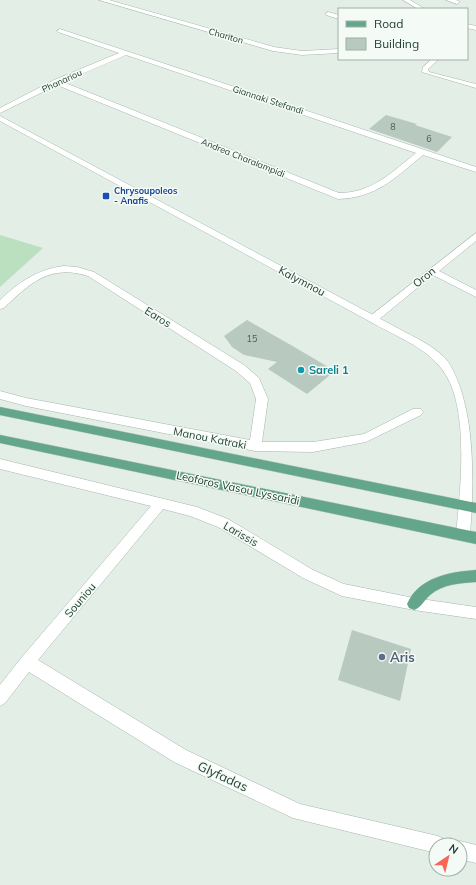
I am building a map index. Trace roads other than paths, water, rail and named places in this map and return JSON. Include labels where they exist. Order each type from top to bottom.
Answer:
[{"type":"main road","points":[[0,411],[232,457],[471,507]]},
{"type":"main road","name":"Leoforos Vasou Lyssaridi","points":[[0,439],[470,537]]},
{"type":"main road","points":[[414,604],[421,592],[433,585],[457,577],[476,576]]},
{"type":"street","name":"Chariton","points":[[102,0],[273,49],[302,53],[338,51]]},
{"type":"street","points":[[115,4],[124,0]]},
{"type":"street","points":[[406,0],[420,8]]},
{"type":"street","points":[[449,0],[457,2]]},
{"type":"street","points":[[328,14],[338,17]]},
{"type":"street","name":"Giannaki Stefandi","points":[[60,31],[476,170]]},
{"type":"street","name":"Phanariou","points":[[0,111],[57,82],[125,53]]},
{"type":"street","points":[[435,60],[425,68],[424,71],[432,75],[476,86]]},
{"type":"street","name":"Andrea Charalampidi","points":[[57,82],[338,196],[358,196],[374,189],[422,152]]},
{"type":"street","name":"Kalymnou","points":[[0,118],[373,319],[420,346],[446,365],[457,380],[464,397],[469,418],[471,448],[470,537]]},
{"type":"street","name":"Oron","points":[[373,319],[476,236]]},
{"type":"street","name":"Earos","points":[[0,306],[35,278],[50,270],[78,269],[91,274],[240,368],[256,381],[262,399],[255,446]]},
{"type":"street","points":[[432,271],[476,294]]},
{"type":"street","name":"Manou Katraki","points":[[0,395],[26,402],[255,446],[313,446],[366,438],[417,412]]},
{"type":"street","name":"Larissis","points":[[0,464],[192,511],[223,523],[308,574],[342,590],[414,604],[476,613]]},
{"type":"street","name":"Souniou","points":[[0,698],[27,662],[161,503]]},
{"type":"street","name":"Glyfadas","points":[[27,662],[180,756],[299,812],[428,843]]},
{"type":"place","name":"Chrysoupoleos - Anafis","points":[[106,196]]},
{"type":"place","name":"Sareli 1","points":[[301,370]]},
{"type":"place","name":"Aris","points":[[382,657]]}]
